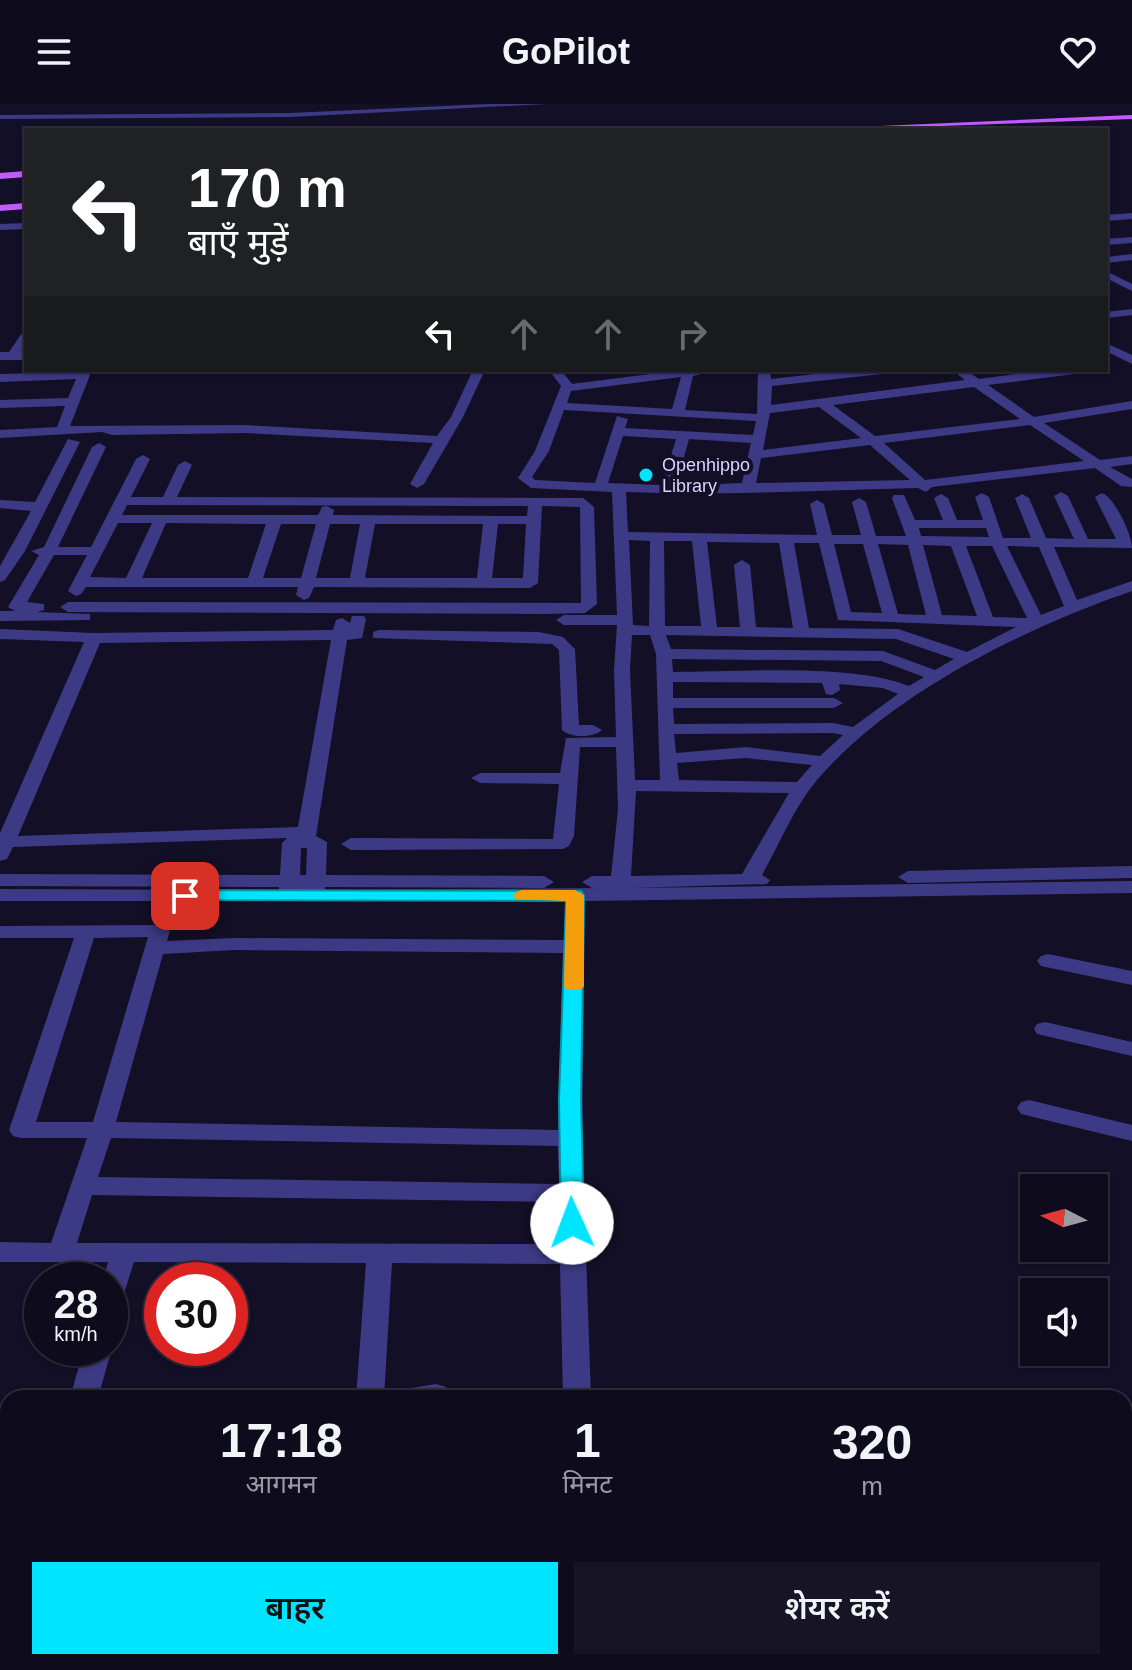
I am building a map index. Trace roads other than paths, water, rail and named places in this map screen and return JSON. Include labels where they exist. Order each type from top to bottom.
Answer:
[{"type":"main road","points":[[908,128],[1132,122]]},
{"type":"main road","points":[[1004,128],[1132,122]]},
{"type":"main road","points":[[1075,128],[1132,122]]},
{"type":"main road","points":[[0,173],[24,170]]},
{"type":"main road","points":[[0,206],[24,204]]},
{"type":"street","points":[[61,116],[80,104]]},
{"type":"street","points":[[169,115],[176,104]]},
{"type":"street","points":[[0,116],[291,113],[543,104]]},
{"type":"street","points":[[0,116],[291,113]]},
{"type":"street","points":[[1108,218],[1132,216]]},
{"type":"street","points":[[0,230],[24,229]]},
{"type":"street","points":[[1108,241],[1132,240]]},
{"type":"street","points":[[1108,260],[1132,257]]},
{"type":"street","points":[[1111,276],[1132,277]]},
{"type":"street","points":[[1111,276],[1132,288]]},
{"type":"street","points":[[13,356],[24,338]]},
{"type":"street","points":[[1108,347],[1132,361]]},
{"type":"street","points":[[1108,365],[1132,361]]},
{"type":"street","points":[[417,484],[457,417],[478,372]]},
{"type":"street","points":[[556,372],[567,388],[562,406],[525,478],[531,484],[933,492],[1132,460]]},
{"type":"street","points":[[567,388],[695,372]]},
{"type":"street","points":[[748,487],[756,455],[765,377],[849,372]]},
{"type":"street","points":[[961,372],[1098,465],[1126,483],[1132,483]]},
{"type":"street","points":[[562,406],[762,414],[821,402],[1059,372]]},
{"type":"street","points":[[678,411],[688,373]]},
{"type":"street","points":[[0,378],[84,375],[74,402],[67,437],[40,507],[18,551],[0,577]]},
{"type":"street","points":[[0,404],[74,402]]},
{"type":"street","points":[[821,402],[898,460],[933,492],[952,524]]},
{"type":"street","points":[[756,455],[1032,421],[1132,405]]},
{"type":"street","points":[[600,487],[620,432],[625,408]]},
{"type":"street","points":[[0,434],[67,437],[103,428],[112,431],[245,429],[441,440]]},
{"type":"street","points":[[620,432],[757,439]]},
{"type":"street","points":[[668,489],[684,435]]},
{"type":"street","points":[[99,447],[49,551],[16,607],[299,613],[347,624]]},
{"type":"street","points":[[68,607],[143,459]]},
{"type":"street","points":[[168,501],[185,465]]},
{"type":"street","points":[[0,616],[585,608],[608,547],[619,488]]},
{"type":"street","points":[[1061,496],[1083,543]]},
{"type":"street","points":[[982,497],[1021,598],[1038,623]]},
{"type":"street","points":[[1102,497],[1129,544]]},
{"type":"street","points":[[899,498],[935,619]]},
{"type":"street","points":[[1022,498],[1073,608]]},
{"type":"street","points":[[121,501],[583,502],[608,547],[625,625],[622,670],[627,809],[620,888]]},
{"type":"street","points":[[299,613],[329,501]]},
{"type":"street","points":[[530,609],[535,501]]},
{"type":"street","points":[[859,502],[891,618]]},
{"type":"street","points":[[0,504],[40,507]]},
{"type":"street","points":[[817,504],[844,617],[1038,623]]},
{"type":"street","points":[[113,519],[536,520]]},
{"type":"street","points":[[132,582],[161,519]]},
{"type":"street","points":[[254,583],[275,519]]},
{"type":"street","points":[[357,583],[368,520]]},
{"type":"street","points":[[484,583],[491,520]]},
{"type":"street","points":[[909,524],[991,524]]},
{"type":"street","points":[[608,547],[657,538],[1129,544]]},
{"type":"street","points":[[657,538],[659,607],[656,630],[664,654],[665,729],[670,785]]},
{"type":"street","points":[[699,538],[710,631]]},
{"type":"street","points":[[786,539],[802,631]]},
{"type":"street","points":[[957,541],[987,621]]},
{"type":"street","points":[[18,551],[96,551]]},
{"type":"street","points":[[742,565],[748,632]]},
{"type":"street","points":[[80,582],[530,583]]},
{"type":"street","points":[[749,880],[785,812],[845,731],[1038,623],[1132,586]]},
{"type":"street","points":[[0,634],[94,638],[347,624],[625,625],[656,630],[898,634],[970,659]]},
{"type":"street","points":[[306,838],[347,624]]},
{"type":"street","points":[[351,844],[556,845],[562,842],[564,836],[571,736],[567,649],[557,640],[539,637],[379,635]]},
{"type":"street","points":[[94,638],[2,846],[306,838],[317,842],[316,888]]},
{"type":"street","points":[[664,654],[883,656],[938,677]]},
{"type":"street","points":[[665,677],[829,678],[886,683],[912,693]]},
{"type":"street","points":[[829,678],[834,703],[845,731]]},
{"type":"street","points":[[665,703],[834,703]]},
{"type":"street","points":[[665,729],[845,731]]},
{"type":"street","points":[[571,736],[625,736]]},
{"type":"street","points":[[668,760],[684,754],[781,755],[824,762]]},
{"type":"street","points":[[480,778],[568,779]]},
{"type":"street","points":[[626,785],[803,788]]},
{"type":"street","points":[[289,888],[292,843],[306,838]]},
{"type":"street","points":[[316,888],[575,895],[620,888],[749,880],[1132,872]]},
{"type":"street","points":[[0,880],[289,888]]},
{"type":"street","points":[[0,895],[289,888],[1132,887]]},
{"type":"street","points":[[575,895],[570,1138],[577,1390]]},
{"type":"street","points":[[0,932],[160,931],[61,1252]]},
{"type":"street","points":[[86,932],[11,1130],[570,1138]]},
{"type":"street","points":[[154,948],[234,944],[575,947]]},
{"type":"street","points":[[1048,961],[1132,978]]},
{"type":"street","points":[[1045,1029],[1132,1049]]},
{"type":"street","points":[[1029,1108],[1132,1133]]},
{"type":"street","points":[[81,1186],[572,1193]]},
{"type":"street","points":[[0,1252],[573,1254]]},
{"type":"street","points":[[121,1262],[124,1252]]},
{"type":"street","points":[[371,1390],[380,1252]]},
{"type":"street","points":[[86,1390],[93,1366]]},
{"type":"place","name":"Openhippo Library","points":[[646,475]]}]
